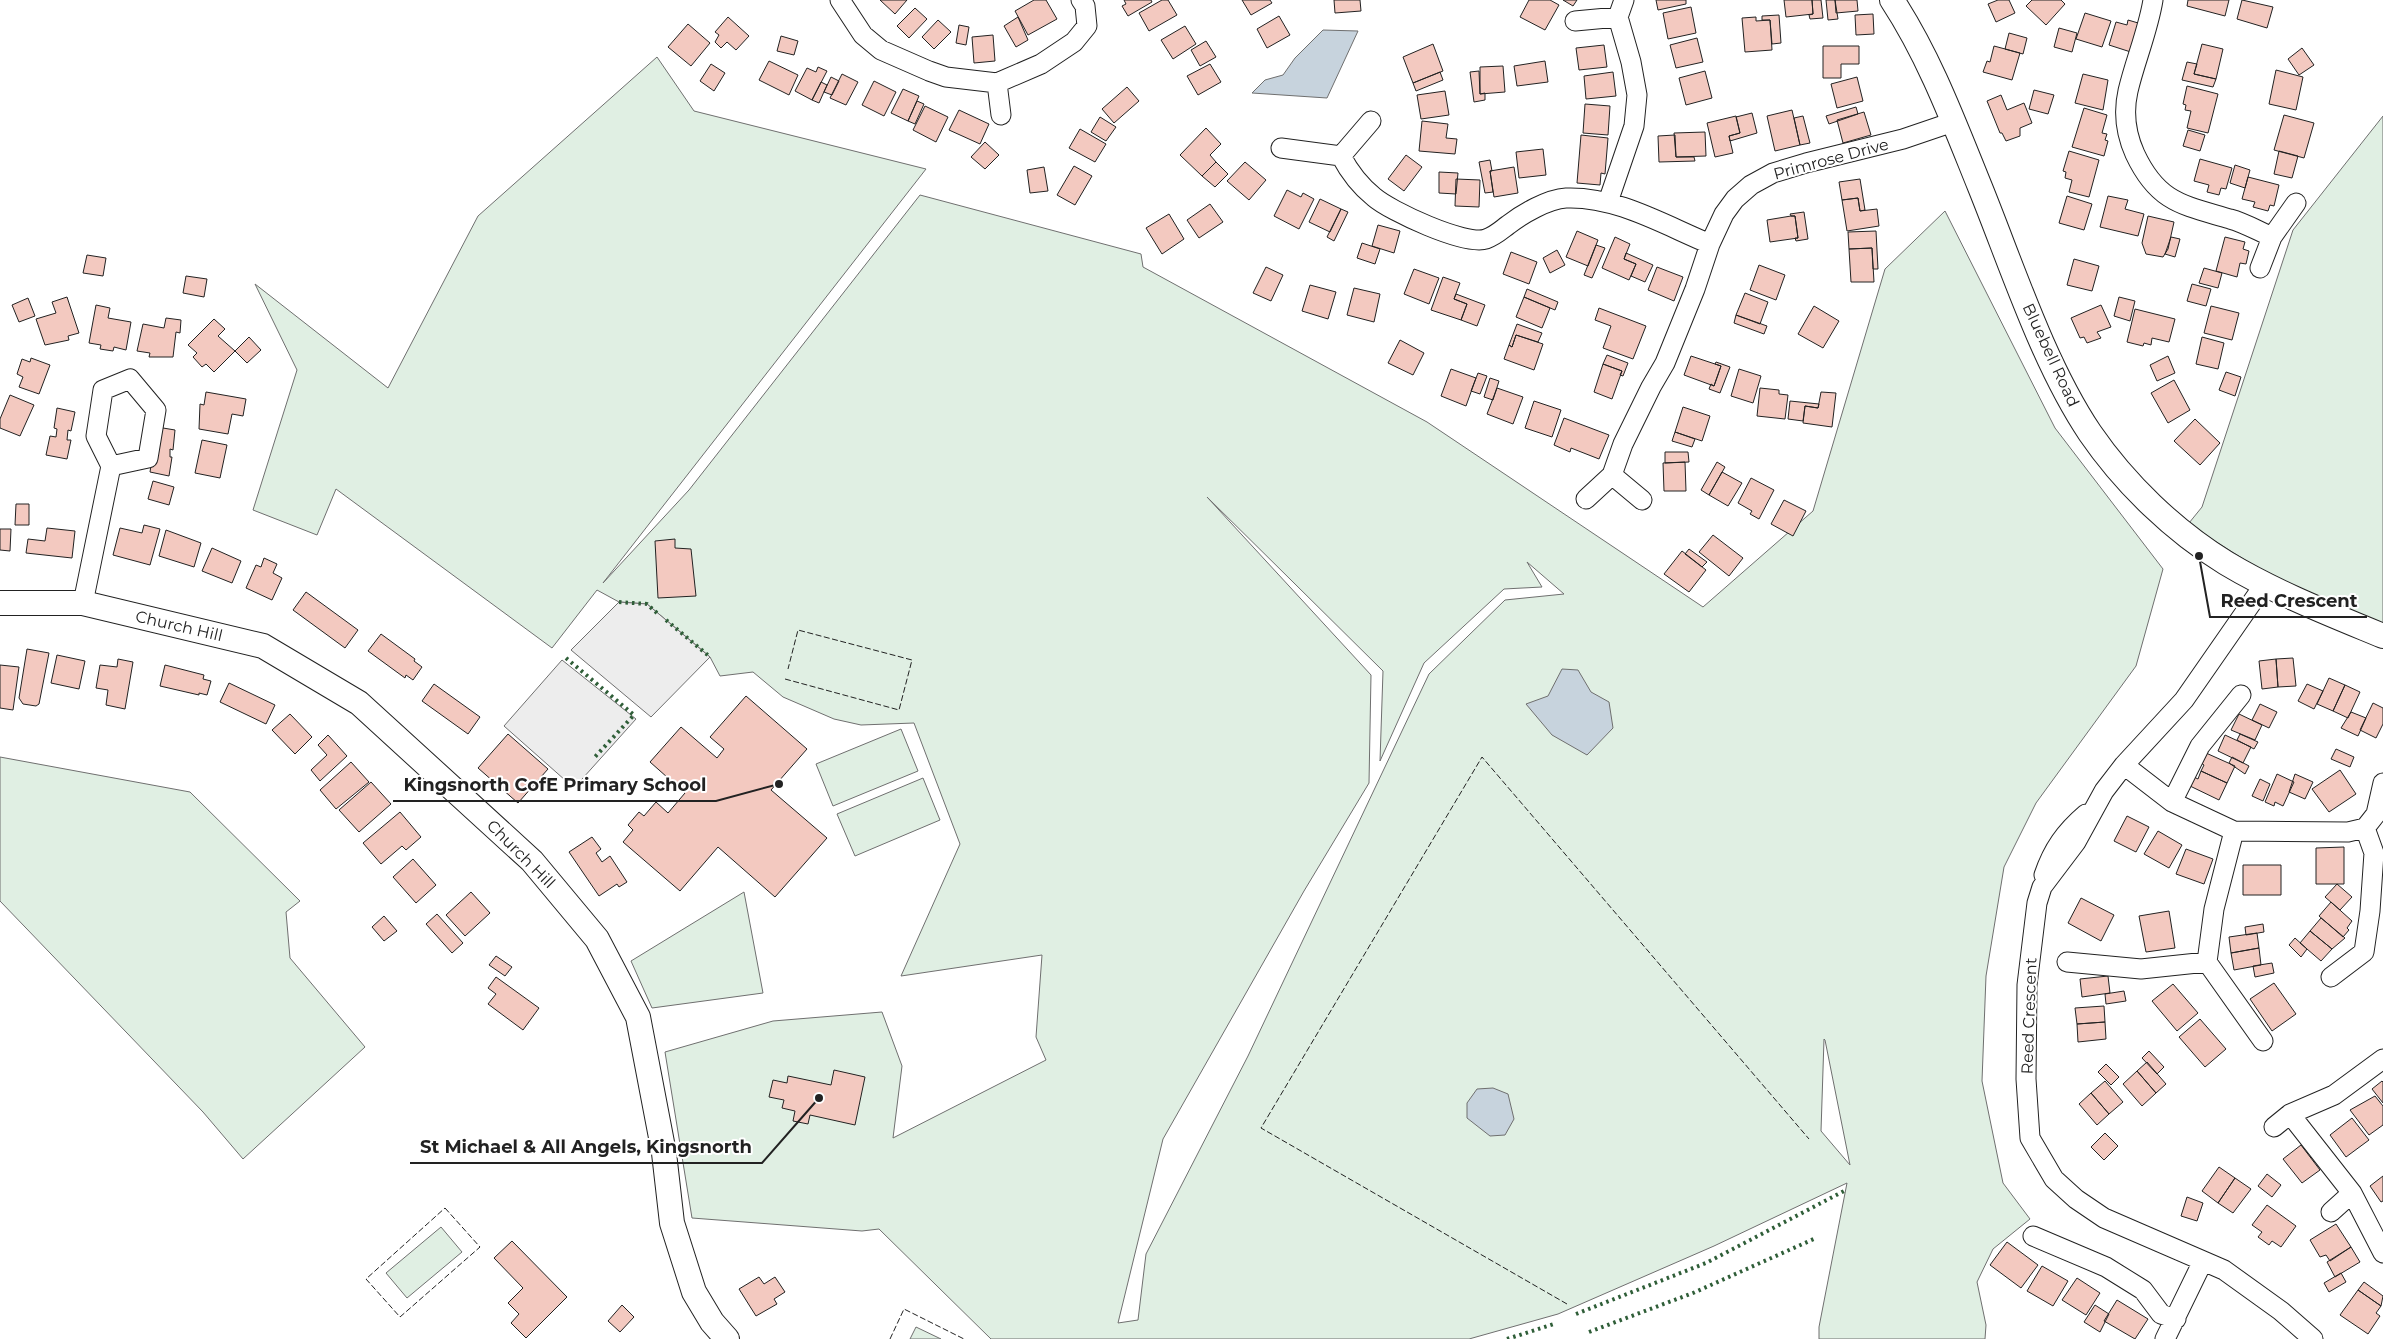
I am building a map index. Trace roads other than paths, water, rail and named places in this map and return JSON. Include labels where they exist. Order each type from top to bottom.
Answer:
[{"type":"street","points":[[840,0],[863,35],[882,50],[946,77],[997,83],[1035,68],[1074,42],[1087,26],[1085,6],[1081,0]]},
{"type":"street","name":"Bluebell Road","points":[[1892,0],[1930,65],[2059,379],[2090,433],[2122,473],[2158,511],[2224,562],[2264,585],[2383,636]]},
{"type":"street","points":[[2153,0],[2128,92],[2125,114],[2128,133],[2143,171],[2156,188],[2177,202],[2205,213],[2232,219],[2272,237]]},
{"type":"street","points":[[1575,21],[1621,8],[1637,95],[1634,126],[1608,202]]},
{"type":"street","points":[[997,83],[1000,115]]},
{"type":"street","points":[[1341,156],[1371,121]]},
{"type":"street","name":"Primrose Drive","points":[[1586,499],[1612,475],[1623,444],[1650,387],[1665,363],[1710,244],[1724,214],[1735,199],[1751,185],[1773,174],[1806,163],[1903,140],[1953,122]]},
{"type":"street","points":[[1281,148],[1341,156]]},
{"type":"street","points":[[1341,156],[1351,176],[1375,199],[1433,229],[1451,236],[1483,240],[1494,236],[1509,224],[1542,206],[1564,198],[1608,202],[1710,244]]},
{"type":"street","points":[[2260,268],[2272,237],[2296,203]]},
{"type":"street","points":[[83,603],[111,466],[96,436],[103,390],[130,379],[156,410],[148,458],[111,466]]},
{"type":"street","points":[[1612,475],[1642,500]]},
{"type":"street","points":[[2264,585],[2220,649],[2176,691],[2140,746],[2124,765],[2172,802],[2234,831],[2348,832],[2375,819]]},
{"type":"street","name":"Church Hill","points":[[0,603],[83,603],[263,646],[359,703],[532,861],[597,938],[638,1017],[664,1152],[672,1223],[694,1292],[712,1322],[727,1339]]},
{"type":"street","points":[[2172,802],[2200,746],[2241,695]]},
{"type":"street","name":"Reed Crescent","points":[[2124,765],[2087,813],[2062,836],[2050,857],[2037,903],[2027,985],[2026,1079],[2030,1138],[2054,1179],[2076,1199],[2104,1218],[2224,1270],[2281,1311],[2314,1339]]},
{"type":"street","points":[[2331,977],[2364,952],[2370,911],[2375,819],[2383,783]]},
{"type":"street","points":[[2234,831],[2214,909],[2207,962],[2264,1041]]},
{"type":"street","points":[[2067,962],[2141,970],[2207,962]]},
{"type":"street","points":[[2274,1127],[2290,1114],[2334,1095],[2383,1059]]},
{"type":"street","points":[[2290,1114],[2352,1194],[2383,1253]]},
{"type":"street","points":[[2331,1212],[2352,1194]]},
{"type":"street","points":[[2033,1236],[2106,1268],[2143,1290],[2161,1314],[2176,1319]]},
{"type":"street","points":[[2165,1339],[2203,1261]]},
{"type":"place","name":"Reed Crescent","points":[[2199,556]]},
{"type":"place","name":"Kingsnorth CofE Primary School","points":[[779,784]]},
{"type":"place","name":"St Michael & All Angels, Kingsnorth","points":[[819,1098]]}]
